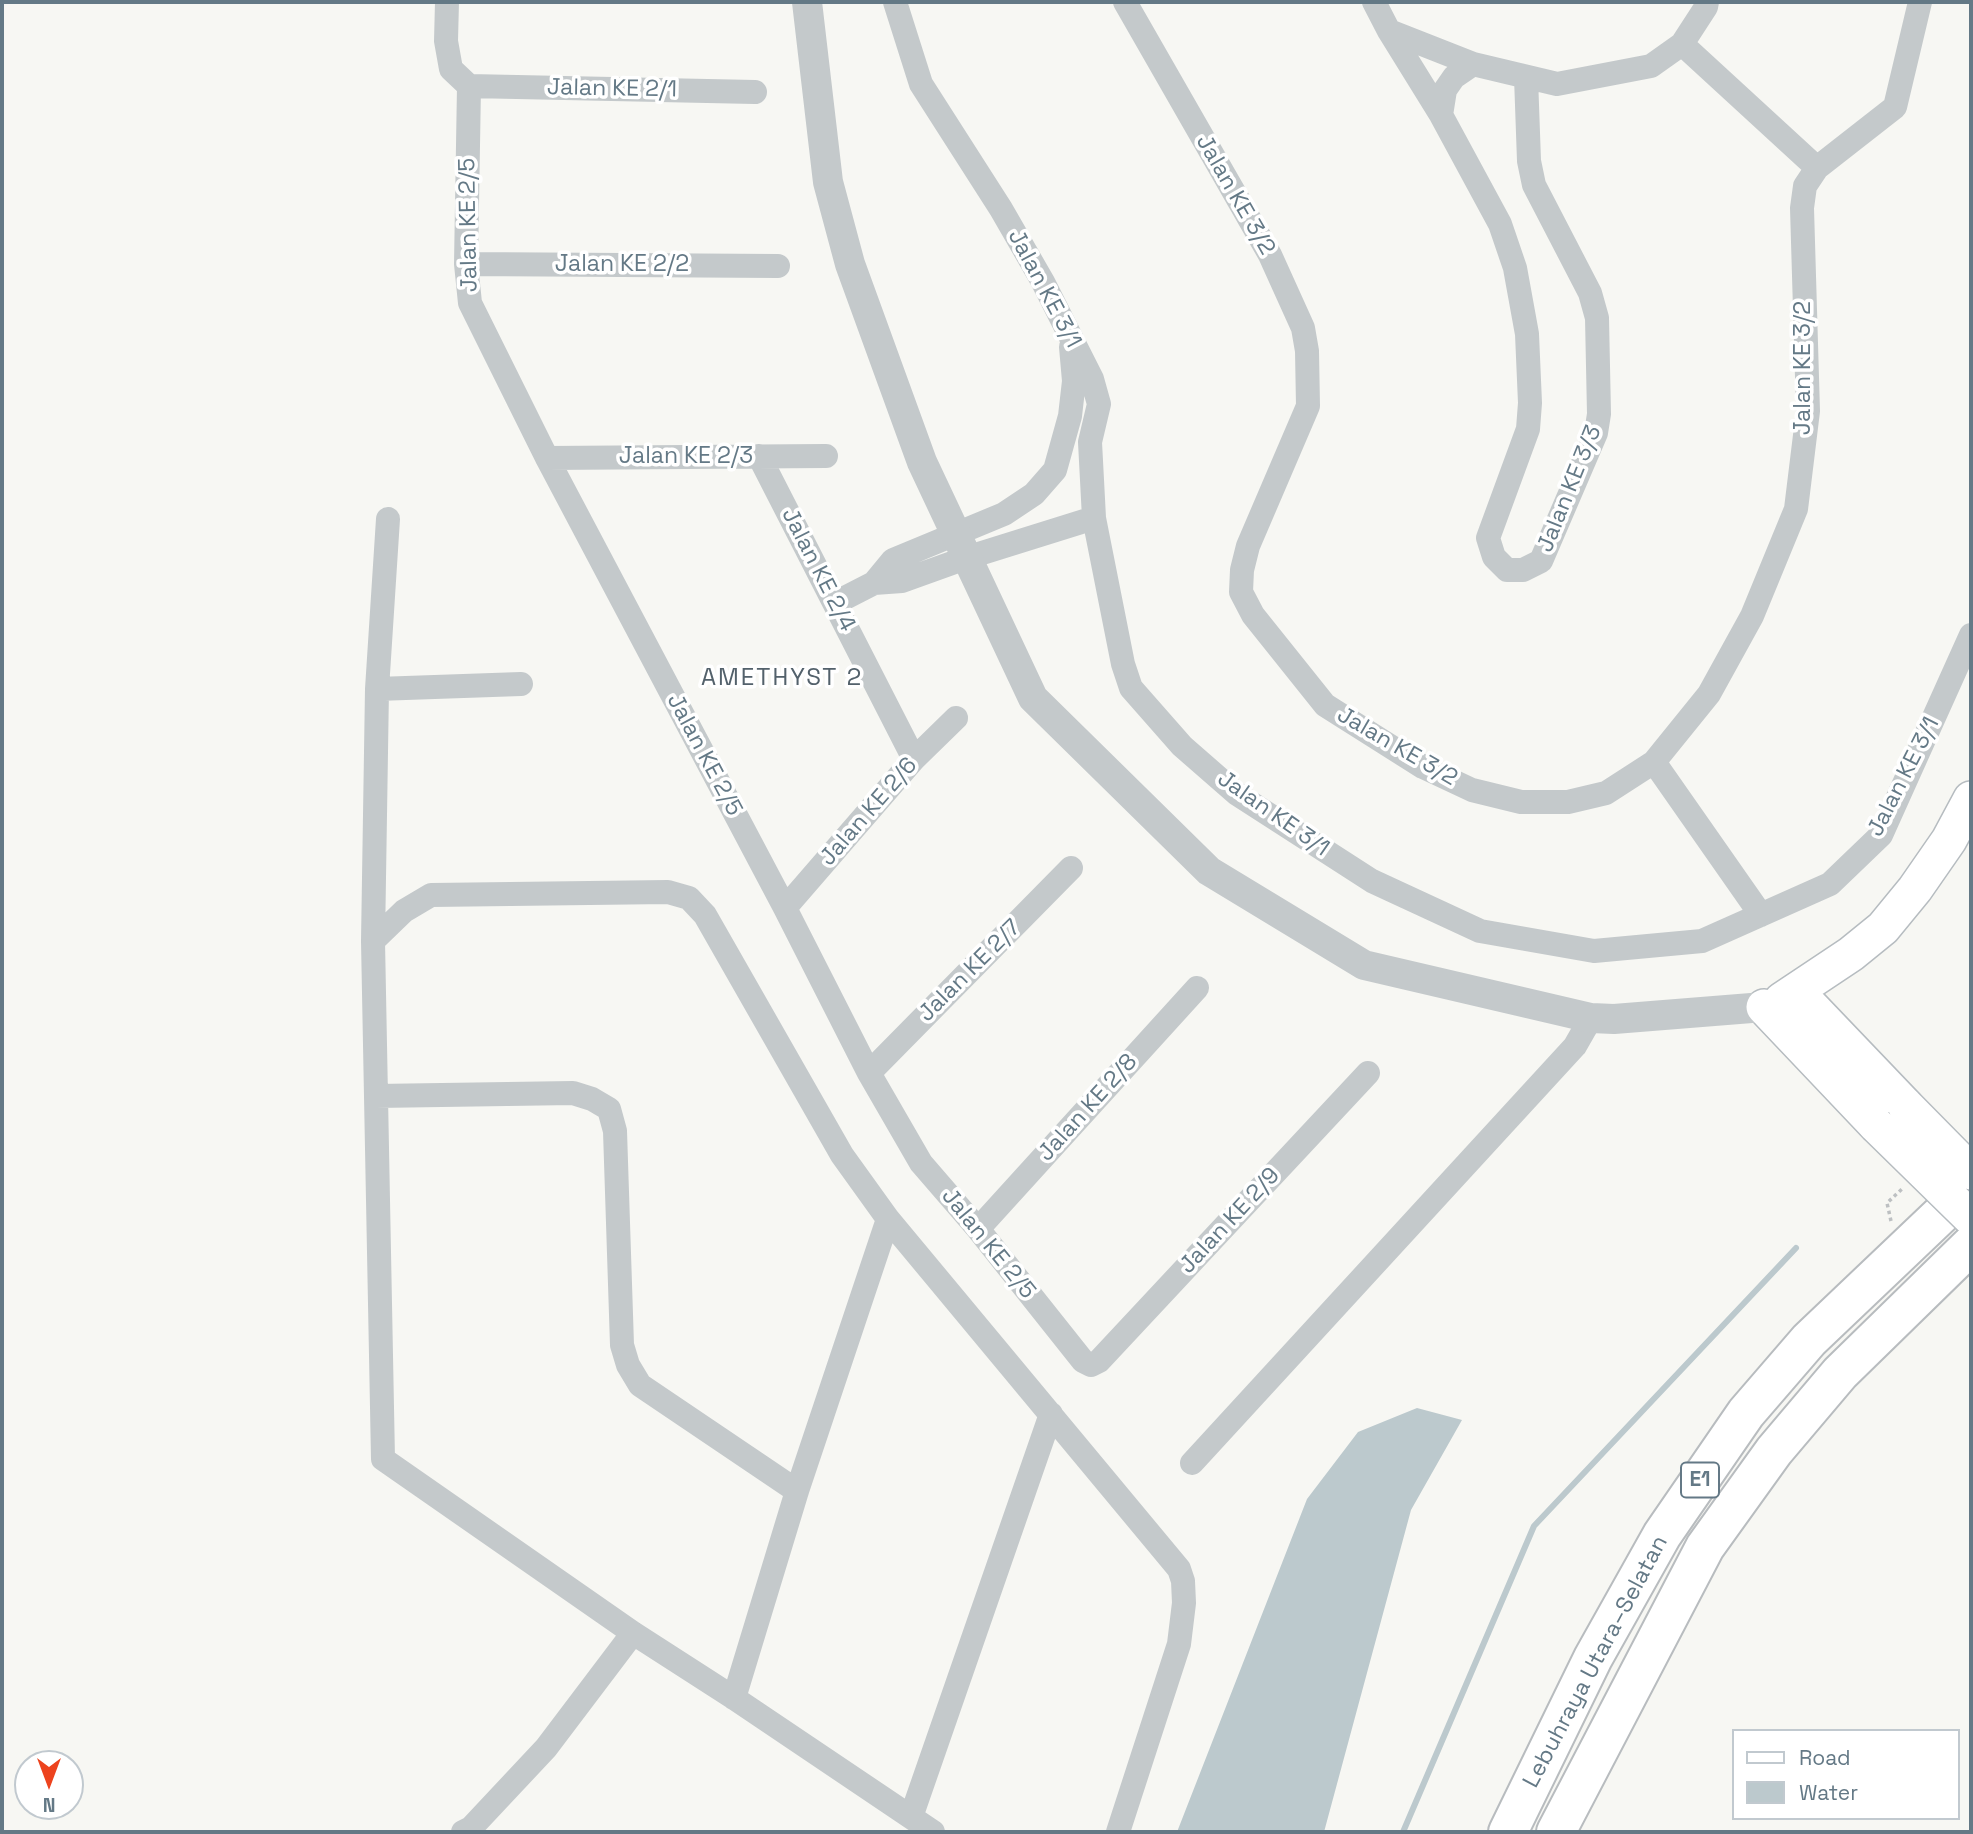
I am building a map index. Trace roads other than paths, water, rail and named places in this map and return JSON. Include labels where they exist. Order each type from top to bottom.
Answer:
[{"type":"highway","name":"Lebuhraya Utara–Selatan","points":[[1508,1832],[1593,1658],[1662,1535],[1746,1413],[1809,1340],[1971,1186]]},
{"type":"highway","name":"Lebuhraya Utara–Selatan","points":[[1556,1832],[1704,1547],[1774,1451],[1840,1373],[1971,1245]]},
{"type":"main road","points":[[1781,999],[1851,954],[1883,928],[1915,889],[1949,840],[1971,799]]},
{"type":"main road","points":[[1781,999],[1905,1105],[1971,1172]]},
{"type":"main road","points":[[1781,999],[1876,1125],[1971,1218]]},
{"type":"street","points":[[447,2],[446,41],[451,69],[469,86]]},
{"type":"street","points":[[807,2],[828,182],[847,252],[922,462],[1033,698],[1209,871],[1364,965],[1591,1018],[1614,1019],[1781,999]]},
{"type":"street","name":"Jalan KE 3/1","points":[[895,2],[921,84],[1001,209],[1092,379],[1098,404],[1090,442],[1094,519],[1123,664],[1131,688],[1182,746],[1237,794],[1372,881],[1480,931],[1594,951],[1702,941],[1830,884],[1881,835],[1971,635]]},
{"type":"street","name":"Jalan KE 3/2","points":[[1125,2],[1270,255],[1303,328],[1307,351],[1308,406],[1248,546],[1242,569],[1241,592],[1253,615],[1325,705],[1423,767],[1472,790],[1521,802],[1568,802],[1606,793],[1654,762],[1709,694],[1752,616],[1796,509],[1808,411],[1802,208],[1805,186],[1817,167],[1895,107],[1920,2]]},
{"type":"street","name":"Jalan KE 3/3","points":[[1374,2],[1441,115],[1500,224],[1515,268],[1525,311],[1530,403],[1528,429],[1488,538],[1494,557],[1507,569],[1523,570],[1541,561],[1596,433],[1599,414],[1597,317],[1590,293],[1534,185],[1528,161],[1526,77]]},
{"type":"street","points":[[1389,31],[1473,64],[1557,84],[1651,65],[1682,44],[1707,2]]},
{"type":"street","points":[[1682,44],[1817,167]]},
{"type":"street","points":[[1441,115],[1445,90],[1454,77],[1473,64]]},
{"type":"street","name":"Jalan KE 2/1","points":[[469,86],[755,92]]},
{"type":"street","name":"Jalan KE 2/5","points":[[469,86],[466,264],[470,303],[547,458],[785,908],[869,1073],[921,1163],[978,1229],[1083,1361],[1091,1365]]},
{"type":"street","name":"Jalan KE 2/2","points":[[466,264],[778,267]]},
{"type":"street","points":[[960,545],[1034,494],[1055,470],[1074,381],[1070,335]]},
{"type":"street","name":"Jalan KE 2/4","points":[[759,456],[914,759]]},
{"type":"street","name":"Jalan KE 2/3","points":[[547,458],[826,456]]},
{"type":"street","points":[[388,519],[377,689],[373,940],[383,1459],[633,1633],[933,1832]]},
{"type":"street","points":[[835,603],[874,583],[893,560],[1094,519]]},
{"type":"street","points":[[377,689],[521,684]]},
{"type":"street","name":"Jalan KE 2/6","points":[[785,908],[914,759],[956,718]]},
{"type":"street","points":[[1654,762],[1761,915]]},
{"type":"street","name":"Jalan KE 2/7","points":[[869,1073],[1071,868]]},
{"type":"street","points":[[373,940],[404,911],[431,895],[668,892],[689,898],[705,915],[842,1155],[888,1219],[1168,1554],[1183,1581],[1184,1603],[1178,1644],[1118,1832]]},
{"type":"street","name":"Jalan KE 2/8","points":[[978,1229],[1197,988]]},
{"type":"street","points":[[1192,1463],[1575,1046],[1591,1018]]},
{"type":"street","name":"Jalan KE 2/9","points":[[1091,1365],[1099,1361],[1368,1073]]},
{"type":"street","points":[[376,1096],[573,1093],[592,1099],[609,1109],[615,1131],[622,1345],[628,1365],[640,1385],[797,1491]]},
{"type":"street","points":[[734,1698],[797,1491],[888,1219]]},
{"type":"street","points":[[911,1817],[1051,1413]]},
{"type":"street","points":[[463,1832],[471,1828],[546,1748],[633,1633]]},
{"type":"water","points":[[1417,1408],[1462,1420],[1411,1510],[1324,1832],[1177,1832],[1307,1499],[1358,1432]]},
{"type":"waterway","points":[[1403,1832],[1534,1526],[1796,1248]]},
{"type":"district","name":"AMETHYST 2","points":[[782,678]]}]
